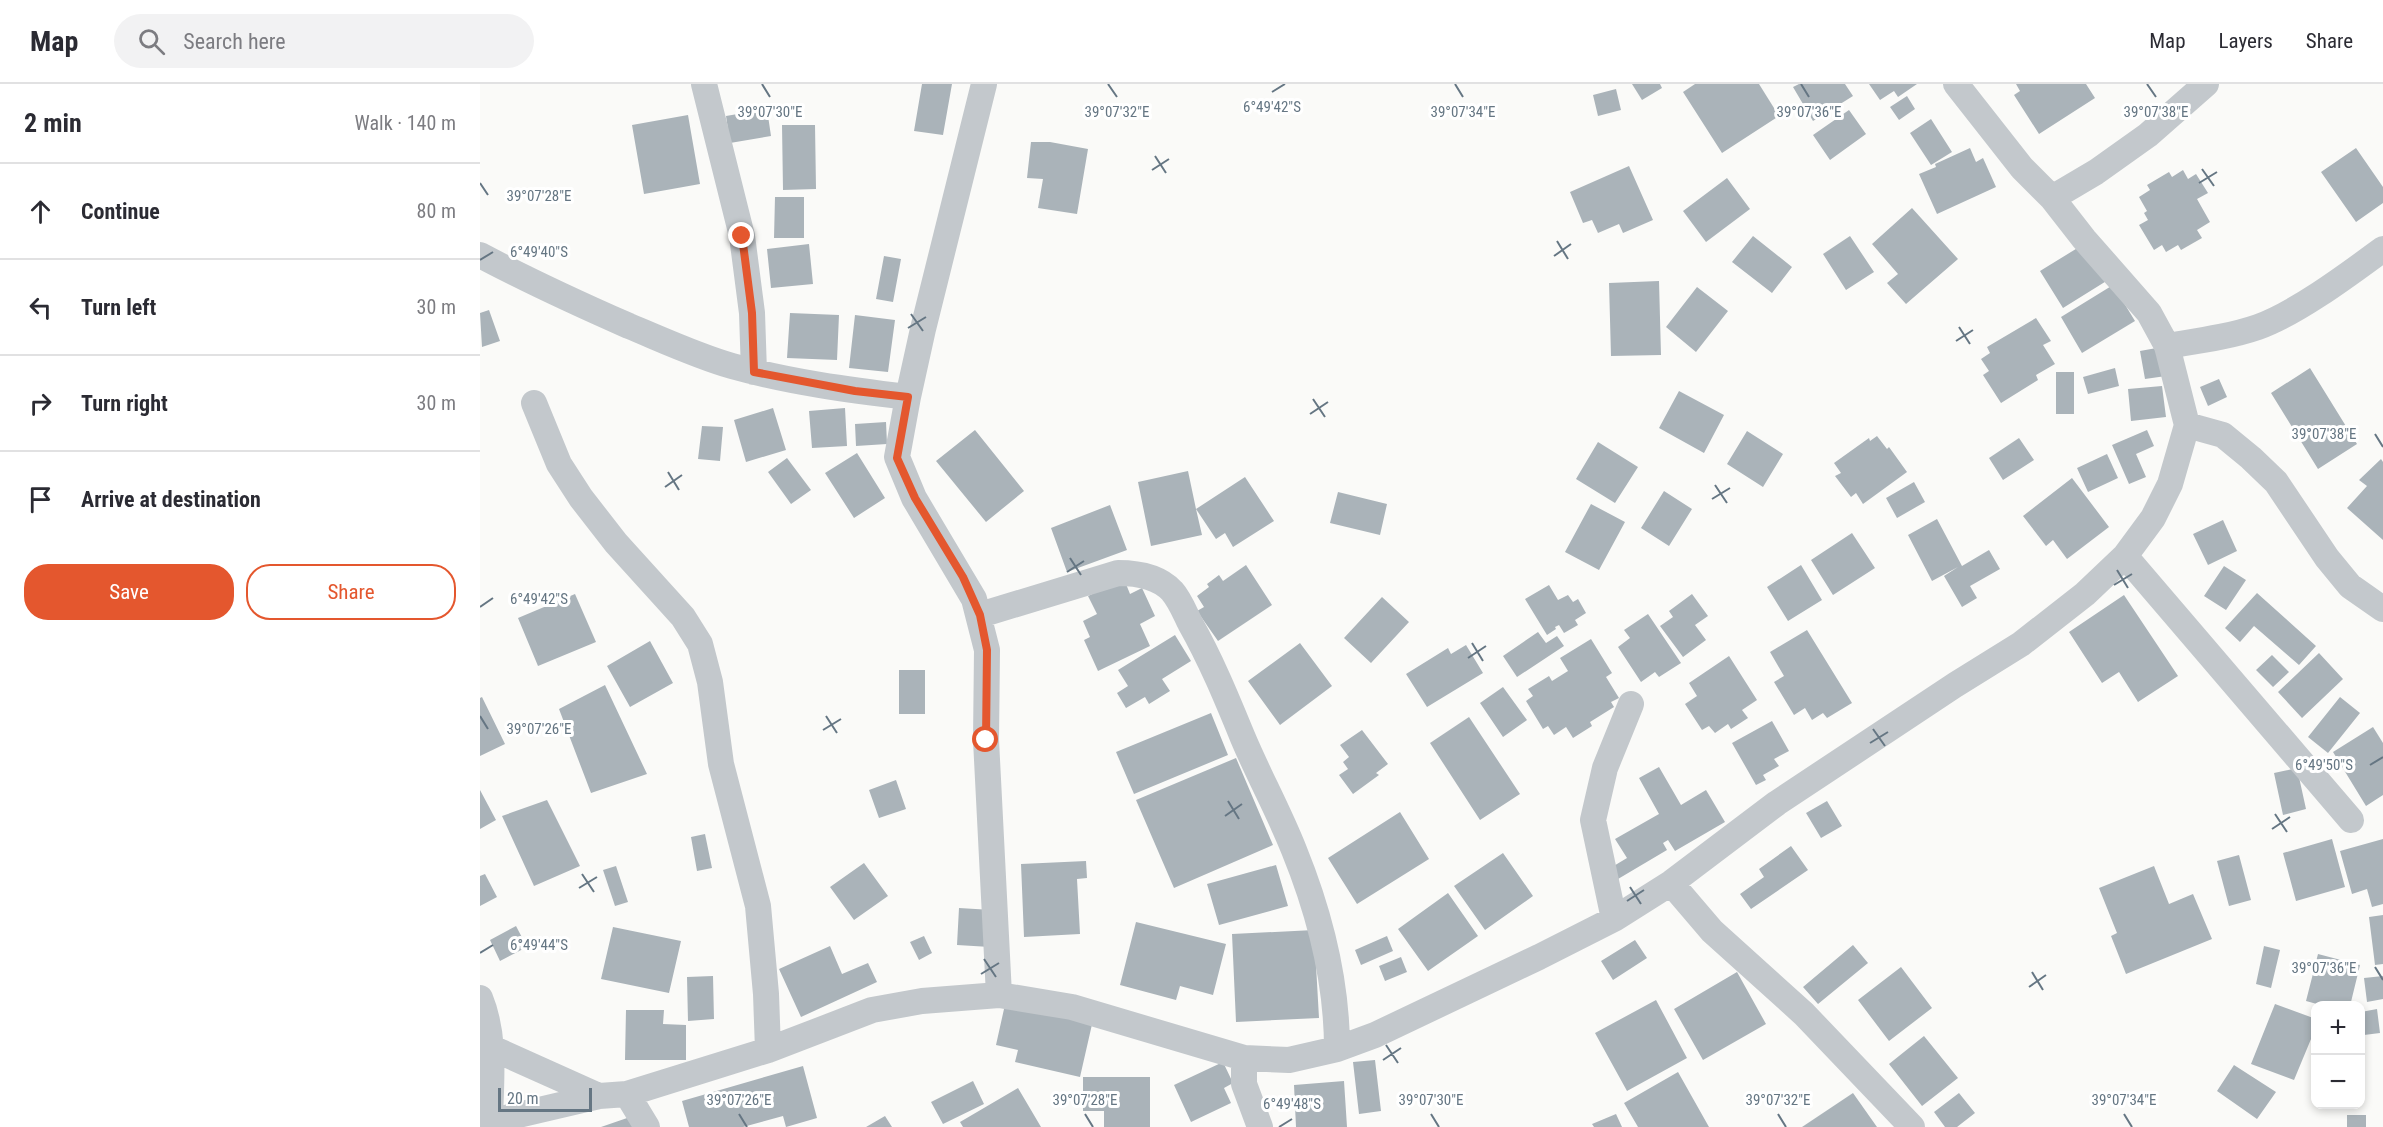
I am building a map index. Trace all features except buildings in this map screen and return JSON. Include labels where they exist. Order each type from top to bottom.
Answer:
[{"type":"street","points":[[704,84],[742,236],[752,313],[754,372]]},
{"type":"street","points":[[984,84],[949,220],[908,397],[897,458],[915,498],[963,577],[980,615],[987,650],[986,740],[999,995]]},
{"type":"street","points":[[480,998],[488,1017],[492,1048],[485,1122],[599,1096],[627,1094],[768,1050],[872,1010],[922,1001],[999,995],[1072,1007],[1244,1058],[1289,1060],[1337,1048],[1375,1035],[1614,919],[1671,883],[1777,803],[1938,696],[2021,645],[2085,594],[2126,556],[2153,518],[2170,484],[2187,425],[2167,346],[2149,313],[2084,239],[2052,198],[2022,168],[1956,84]]},
{"type":"street","points":[[2052,198],[2096,172],[2148,135],[2206,84]]},
{"type":"street","points":[[2167,346],[2259,327],[2307,301],[2383,249]]},
{"type":"street","points":[[480,255],[532,282],[668,343],[754,372],[855,391],[908,397]]},
{"type":"street","points":[[534,403],[559,464],[581,498],[616,543],[683,617],[700,644],[710,682],[721,764],[758,906],[766,994],[768,1050]]},
{"type":"street","points":[[2187,425],[2223,435],[2251,458],[2276,482],[2327,558],[2350,586],[2383,609]]},
{"type":"street","points":[[2126,556],[2351,820]]},
{"type":"street","points":[[980,615],[1118,573],[1136,573],[1154,579],[1172,591],[1210,659],[1251,759],[1294,849],[1312,898],[1328,952],[1337,1011],[1337,1048]]},
{"type":"street","points":[[1614,919],[1593,820],[1605,768],[1631,704]]},
{"type":"street","points":[[1671,883],[1712,931],[1804,1014],[1912,1127]]},
{"type":"street","points":[[492,1048],[599,1096]]},
{"type":"street","points":[[1244,1058],[1245,1084],[1260,1127]]},
{"type":"street","points":[[627,1094],[647,1127]]},
{"type":"route","points":[[742,236],[752,313],[754,372],[855,391],[908,397],[897,458],[915,498],[963,577],[980,615],[987,650],[986,740]]}]
